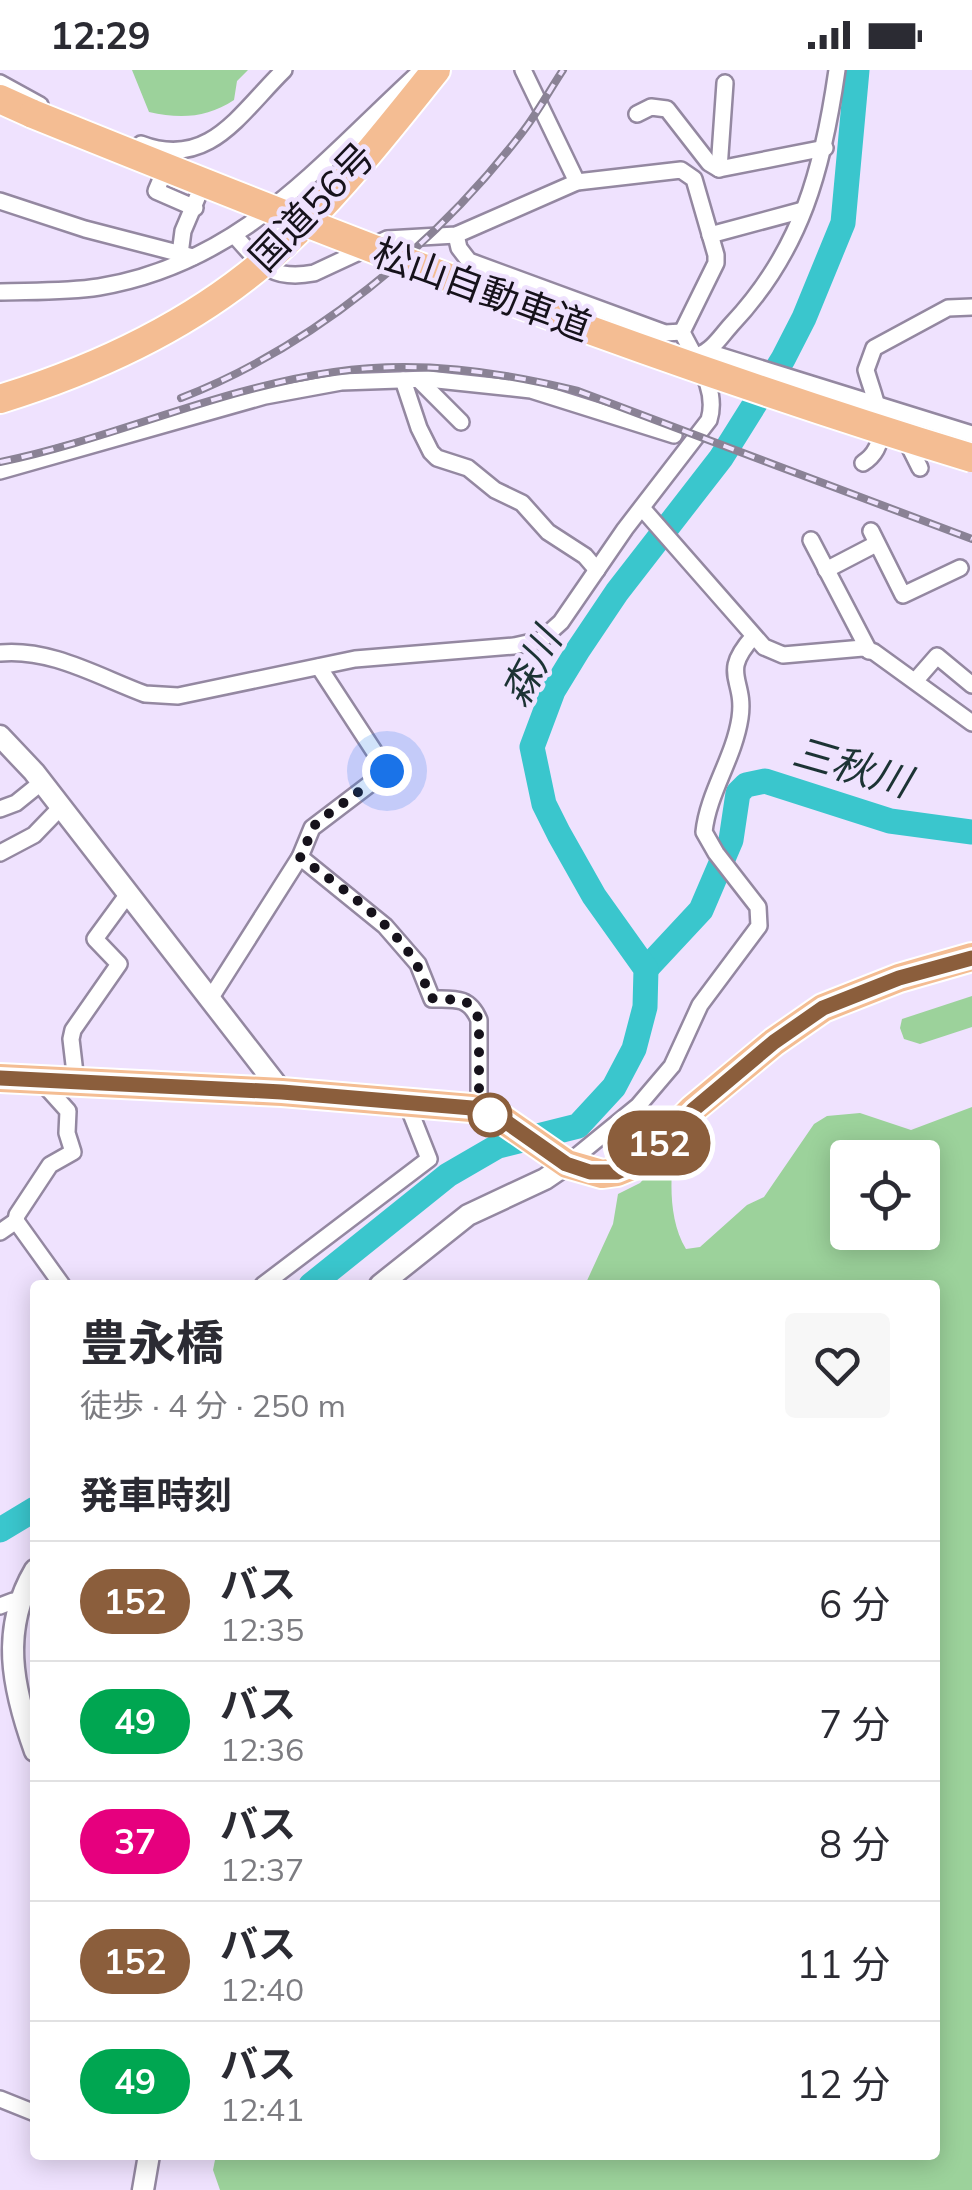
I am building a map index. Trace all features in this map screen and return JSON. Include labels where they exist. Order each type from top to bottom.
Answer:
[{"type":"highway","name":"国道56号","points":[[0,398],[100,362],[172,326],[261,265],[335,191],[436,70]]},
{"type":"highway","name":"松山自動車道","points":[[0,100],[330,234],[670,359],[972,458]]},
{"type":"highway","name":"国道56号","points":[[0,383],[172,326]]},
{"type":"highway","points":[[0,1078],[406,1100],[491,1115],[558,1158],[602,1174],[639,1163],[682,1119],[774,1042],[823,1008],[899,978],[972,958]]},
{"type":"street","points":[[0,83],[38,104],[172,152],[192,151],[214,139],[284,70]]},
{"type":"street","points":[[0,292],[97,287],[137,277],[235,236],[282,201],[422,70]]},
{"type":"street","points":[[523,70],[576,182]]},
{"type":"street","points":[[0,653],[22,651],[45,656],[145,694],[161,696],[380,656],[514,646],[542,640],[561,622],[596,570],[646,513],[709,420],[712,412],[703,354],[778,264],[803,210],[825,148],[832,72]]},
{"type":"street","points":[[719,169],[724,83]]},
{"type":"street","points":[[637,114],[651,106],[667,109],[719,169],[825,148]]},
{"type":"street","points":[[172,152],[156,191],[196,203],[183,231],[186,255]]},
{"type":"street","points":[[235,236],[273,273],[302,276],[386,239],[456,235],[576,182],[682,170],[694,180],[716,264],[682,332]]},
{"type":"street","points":[[0,201],[85,229],[186,255]]},
{"type":"street","points":[[710,235],[803,210]]},
{"type":"street","points":[[456,235],[459,248],[469,261],[665,333],[682,332]]},
{"type":"street","points":[[863,463],[880,443],[879,406],[866,370],[874,348],[948,308],[972,307]]},
{"type":"street","points":[[682,332],[689,348],[703,354],[972,434]]},
{"type":"street","points":[[411,380],[419,428],[431,452],[468,468],[494,490],[522,504],[548,532],[586,556],[596,570]]},
{"type":"street","points":[[411,380],[460,422]]},
{"type":"street","points":[[0,472],[265,396],[341,382],[411,380],[531,390],[674,435]]},
{"type":"street","points":[[879,406],[910,444],[920,468]]},
{"type":"street","points":[[646,513],[764,648],[783,655],[869,650],[972,723]]},
{"type":"street","points":[[826,570],[874,537],[904,595],[960,568]]},
{"type":"street","points":[[811,540],[869,650]]},
{"type":"street","points":[[386,1280],[468,1215],[544,1179],[558,1158],[638,1106],[672,1066],[700,1005],[758,926],[758,906],[716,854],[704,832],[740,714],[737,655],[753,638]]},
{"type":"street","points":[[916,680],[937,656],[972,684]]},
{"type":"street","points":[[210,999],[300,857],[316,823],[387,771],[319,667]]},
{"type":"street","points":[[0,736],[42,782],[282,1092]]},
{"type":"street","points":[[0,808],[16,803],[42,782]]},
{"type":"street","points":[[0,852],[34,834],[61,807]]},
{"type":"street","points":[[300,857],[385,926],[418,964],[428,996],[436,1000],[462,999],[474,1008],[479,1020],[491,1115]]},
{"type":"street","points":[[76,1082],[72,1030],[119,964],[95,939],[128,894]]},
{"type":"street","points":[[41,1080],[68,1111],[66,1133],[74,1152],[50,1165],[16,1221],[58,1280]]},
{"type":"street","points":[[270,1280],[428,1160],[406,1100]]},
{"type":"street","points":[[0,1232],[16,1221]]},
{"type":"street","points":[[30,1576],[6,1604],[7,1663],[30,1735]]},
{"type":"street","points":[[0,2099],[30,2111]]},
{"type":"street","points":[[143,2160],[144,2190]]},
{"type":"green space","points":[[132,70],[248,70],[237,81],[234,100],[203,114],[172,116],[149,112]]},
{"type":"green space","points":[[972,996],[972,1027],[920,1044],[904,1039],[902,1019]]},
{"type":"green space","points":[[972,1107],[972,2190],[220,2190],[213,2170],[215,2160],[940,2160],[940,1280],[587,1280],[613,1224],[618,1194],[640,1183],[665,1156],[673,1157],[672,1204],[677,1228],[686,1249],[700,1247],[747,1205],[764,1197],[814,1124],[827,1116],[860,1113],[911,1130]]},
{"type":"waterway","name":"森川","points":[[317,1280],[448,1175],[498,1146],[578,1126],[614,1087],[634,1049],[645,1007],[646,969],[594,896],[559,834],[544,804],[532,747],[553,691],[578,650],[617,592],[721,458],[804,318],[843,223],[857,70]]},
{"type":"waterway","name":"三秋川","points":[[646,969],[701,910],[731,840],[738,793],[746,785],[765,781],[890,821],[972,832]]},
{"type":"waterway","name":"森川","points":[[0,1530],[30,1512]]},
{"type":"railway","points":[[181,398],[278,351],[324,321],[410,253],[487,175],[527,126],[563,70]]},
{"type":"railway","points":[[0,462],[292,380],[334,372],[426,367],[518,378],[578,391],[972,539]]},
{"type":"bus line","name":"152","points":[[0,1078],[282,1092],[472,1108],[502,1119],[566,1164],[602,1174],[639,1163],[682,1119],[774,1042],[823,1008],[899,978],[972,958]]},
{"type":"route","points":[[387,771],[316,823],[300,857],[385,926],[418,964],[428,996],[436,1000],[462,999],[474,1008],[479,1020],[479,1111],[490,1115]]}]
